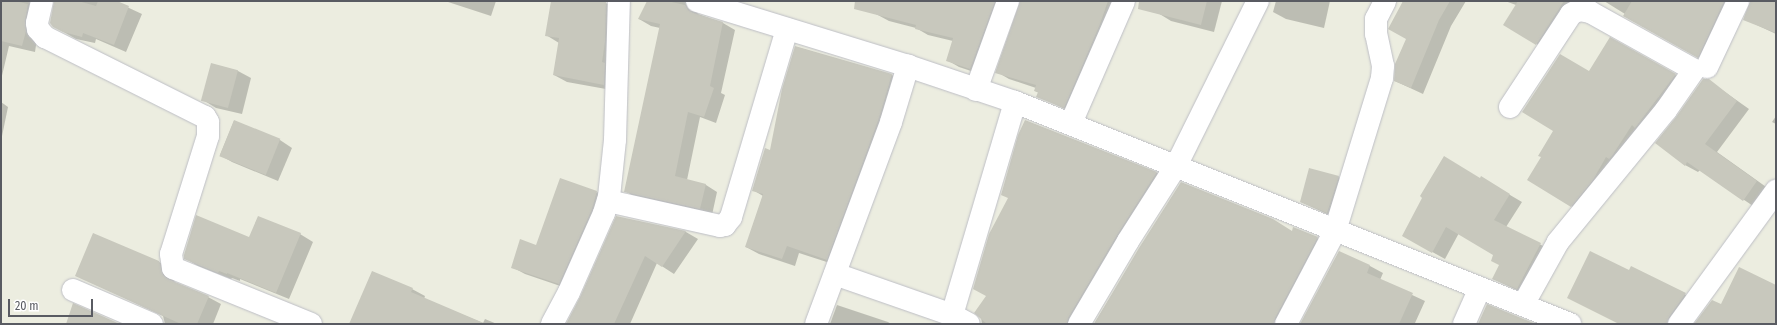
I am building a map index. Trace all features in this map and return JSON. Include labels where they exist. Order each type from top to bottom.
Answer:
[{"type":"street","points":[[552,324],[572,285],[608,201],[612,180],[615,140],[618,1]]},
{"type":"street","points":[[697,1],[908,66],[1015,102],[1071,123],[1335,231],[1570,324]]},
{"type":"street","points":[[976,90],[1008,1]]},
{"type":"street","points":[[1071,123],[1124,1]]},
{"type":"street","points":[[1079,324],[1128,241],[1176,166],[1258,1]]},
{"type":"street","points":[[1286,324],[1335,231],[1382,78],[1383,66],[1376,34],[1376,19],[1385,1]]},
{"type":"street","points":[[1707,68],[1738,1]]},
{"type":"street","points":[[37,2],[38,29],[45,37],[205,117],[208,122],[208,136],[171,254],[173,268],[311,324]]},
{"type":"street","points":[[1510,106],[1571,14],[1579,10],[1590,12],[1694,70],[1666,110],[1558,242],[1523,305]]},
{"type":"street","points":[[608,201],[720,226],[725,225],[731,217],[787,29]]},
{"type":"street","points":[[816,324],[891,122],[908,66]]},
{"type":"street","points":[[834,274],[960,320],[1015,102]]},
{"type":"street","points":[[1679,324],[1776,191]]},
{"type":"street","points":[[1464,324],[1480,288]]},
{"type":"street","points":[[73,290],[152,324]]},
{"type":"building","points":[[1,1],[15,1],[28,4],[25,21],[26,31],[22,46],[1,41]]},
{"type":"building","points":[[54,1],[78,1],[96,6],[98,1],[117,1],[129,6],[114,45],[83,33],[82,37],[63,32],[53,27],[50,23]]},
{"type":"building","points":[[551,1],[606,1],[605,42],[602,62],[605,63],[604,85],[553,75],[559,38],[545,36]]},
{"type":"building","points":[[647,1],[667,1],[685,5],[688,10],[693,13],[723,22],[710,86],[714,88],[704,117],[688,112],[675,176],[706,184],[700,209],[624,192],[660,24],[638,19]]},
{"type":"building","points":[[855,1],[995,1],[970,69],[946,61],[953,38],[915,29],[916,25],[854,9]]},
{"type":"building","points":[[1020,1],[1108,1],[1100,24],[1064,108],[1036,97],[1038,92],[1034,91],[1036,85],[995,73]]},
{"type":"building","points":[[1139,1],[1207,1],[1201,25],[1138,9]]},
{"type":"building","points":[[1403,1],[1450,1],[1439,20],[1411,88],[1394,81],[1395,64],[1406,39],[1388,29]]},
{"type":"building","points":[[1518,1],[1564,1],[1536,45],[1503,25]]},
{"type":"building","points":[[1632,1],[1724,1],[1698,58],[1623,16]]},
{"type":"building","points":[[1750,1],[1776,1],[1776,33],[1743,20]]},
{"type":"building","points":[[1610,37],[1676,74],[1635,128],[1632,125],[1612,156],[1609,159],[1606,157],[1593,180],[1571,207],[1527,180],[1541,157],[1538,156],[1553,131],[1522,112],[1560,54],[1589,71]]},
{"type":"building","points":[[795,46],[892,74],[879,118],[827,260],[787,246],[782,259],[745,247],[763,194],[752,191],[765,148],[770,150],[782,89]]},
{"type":"building","points":[[211,63],[238,70],[228,108],[201,101]]},
{"type":"building","points":[[1703,79],[1709,79],[1737,101],[1705,144],[1757,181],[1743,201],[1687,162],[1685,166],[1655,143]]},
{"type":"building","points":[[234,120],[280,139],[266,175],[219,156]]},
{"type":"building","points":[[1025,120],[1157,172],[1117,235],[1068,318],[1067,324],[987,324],[974,313],[986,296],[973,289],[989,234],[1008,198],[1001,195],[1018,135]]},
{"type":"building","points":[[1444,156],[1510,194],[1494,220],[1541,243],[1517,289],[1492,279],[1499,265],[1491,261],[1493,255],[1446,227],[1432,253],[1402,236],[1422,198],[1420,196]]},
{"type":"building","points":[[1309,168],[1339,176],[1327,213],[1300,202]]},
{"type":"building","points":[[560,178],[597,191],[592,209],[559,284],[511,268],[520,239],[536,245]]},
{"type":"building","points":[[1181,182],[1273,219],[1292,231],[1293,227],[1318,237],[1275,318],[1274,324],[1094,324],[1139,248]]},
{"type":"building","points":[[196,215],[249,237],[258,216],[301,233],[276,293],[227,273],[219,271],[218,273],[184,259]]},
{"type":"building","points":[[616,216],[686,231],[662,267],[645,256],[614,324],[566,324],[580,297]]},
{"type":"building","points":[[93,233],[159,261],[163,275],[168,279],[209,296],[197,324],[181,324],[75,276]]},
{"type":"building","points":[[1339,251],[1370,265],[1367,273],[1413,293],[1399,324],[1300,324]]},
{"type":"building","points":[[1590,251],[1629,270],[1631,266],[1686,293],[1669,317],[1667,324],[1619,324],[1567,298]]},
{"type":"building","points":[[1739,267],[1776,285],[1776,324],[1694,324],[1712,300],[1721,304]]},
{"type":"building","points":[[372,271],[413,288],[411,292],[486,324],[349,324]]},
{"type":"building","points":[[73,303],[120,324],[66,324]]},
{"type":"building","points":[[1487,304],[1536,324],[1478,324]]}]
